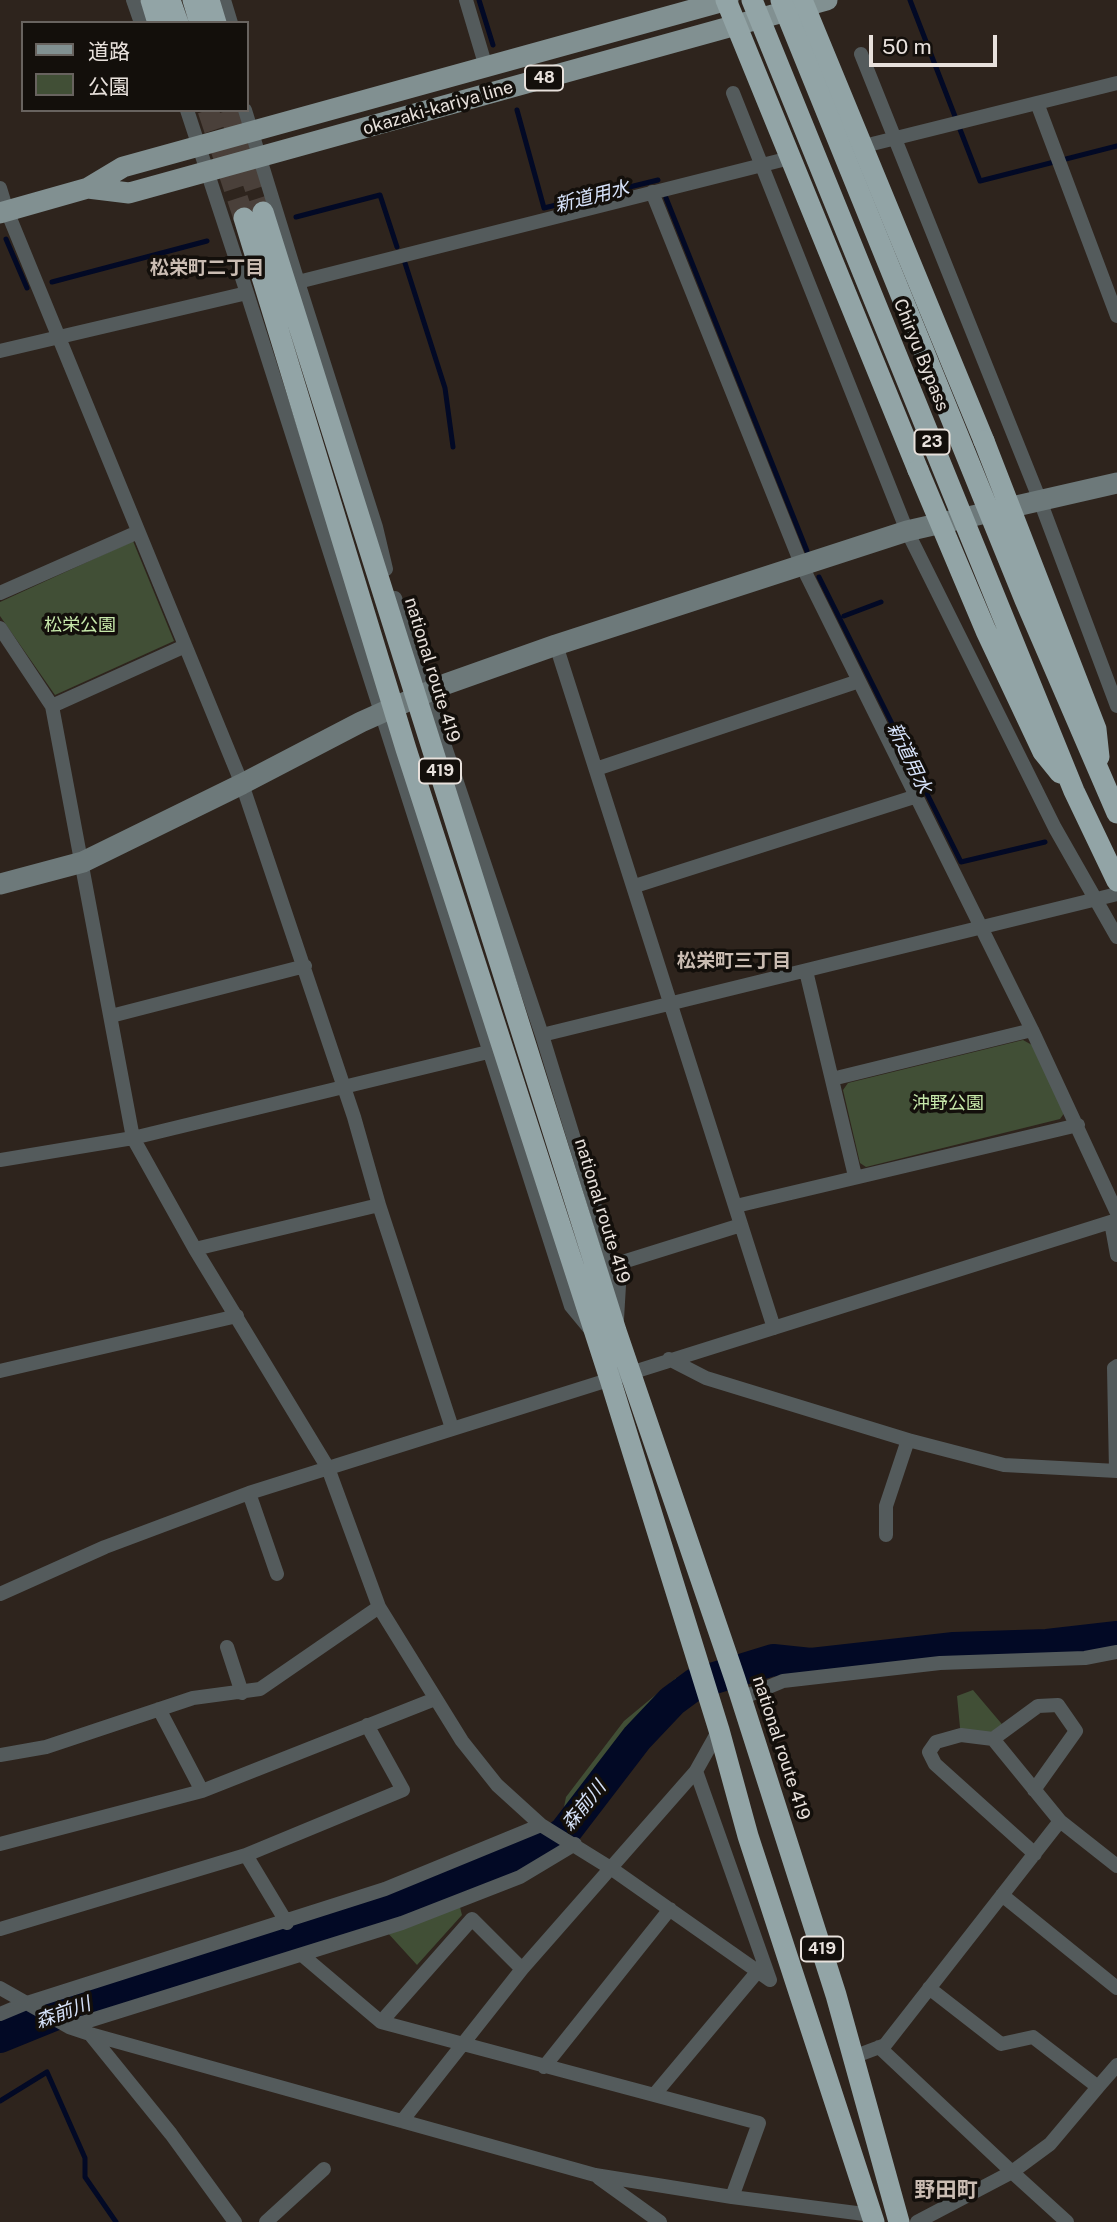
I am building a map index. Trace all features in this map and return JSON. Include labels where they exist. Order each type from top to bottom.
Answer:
[{"type":"highway","points":[[151,0],[157,21]]},
{"type":"highway","points":[[170,0],[177,21]]},
{"type":"highway","points":[[192,0],[199,21]]},
{"type":"highway","points":[[209,0],[215,21]]},
{"type":"highway","points":[[727,0],[986,631],[1043,752],[1074,791]]},
{"type":"highway","name":"Chiryu Bypass","points":[[752,0],[1074,791],[1117,881]]},
{"type":"highway","name":"Chiryu Bypass","points":[[781,0],[1019,587],[1117,813]]},
{"type":"highway","points":[[803,3],[984,441],[1096,729],[1101,779]]},
{"type":"highway","name":"national route 419","points":[[606,1333],[423,694],[253,215],[388,709],[620,1376],[726,1653],[742,1687],[853,2057],[909,2221]]},
{"type":"highway","name":"national route 419","points":[[620,1376],[684,1620],[719,1730],[748,1836],[873,2218]]},
{"type":"main road","name":"okazaki-kariya line","points":[[3,212],[88,188],[123,167],[198,147],[248,120],[486,66],[727,0]]},
{"type":"main road","name":"okazaki-kariya line","points":[[88,188],[129,193],[737,26],[803,3],[827,0]]},
{"type":"street","points":[[133,0],[140,21]]},
{"type":"street","points":[[224,0],[230,21]]},
{"type":"street","points":[[466,0],[486,66]]},
{"type":"street","points":[[861,54],[1039,498],[1117,706]]},
{"type":"street","points":[[864,146],[894,136],[1117,83]]},
{"type":"street","points":[[733,93],[907,531],[1055,828],[1117,937]]},
{"type":"street","points":[[1037,103],[1113,296],[1117,316]]},
{"type":"street","points":[[188,112],[388,709],[488,1052],[571,1306],[606,1333],[619,1285],[542,1035],[423,694],[384,565],[376,527],[248,120]]},
{"type":"street","points":[[298,282],[790,158]]},
{"type":"street","points":[[0,188],[3,212],[60,337],[242,784],[305,966],[452,1428]]},
{"type":"street","points":[[652,192],[802,566],[1078,1125],[1115,1219],[1117,1255]]},
{"type":"street","points":[[0,351],[247,293]]},
{"type":"street","points":[[0,884],[83,862],[388,709],[556,645],[907,531],[1039,498],[1117,482]]},
{"type":"street","points":[[0,593],[138,532]]},
{"type":"street","points":[[0,628],[52,706],[133,1138],[195,1249],[328,1468],[379,1607],[462,1741],[497,1785],[541,1825],[612,1868],[770,1980],[695,1771]]},
{"type":"street","points":[[556,645],[774,1328]]},
{"type":"street","points":[[52,706],[185,646]]},
{"type":"street","points":[[596,769],[859,681]]},
{"type":"street","points":[[635,886],[917,796]]},
{"type":"street","points":[[542,1035],[806,971],[978,925],[1117,894]]},
{"type":"street","points":[[111,1016],[305,966]]},
{"type":"street","points":[[806,971],[855,1177]]},
{"type":"street","points":[[832,1079],[1032,1030]]},
{"type":"street","points":[[0,1160],[133,1138],[488,1052]]},
{"type":"street","points":[[736,1206],[1078,1125]]},
{"type":"street","points":[[195,1249],[379,1205]]},
{"type":"street","points":[[0,1594],[105,1547],[249,1493],[1115,1219]]},
{"type":"street","points":[[613,1265],[741,1225]]},
{"type":"street","points":[[0,1371],[237,1316]]},
{"type":"street","points":[[669,1359],[706,1378],[908,1440],[1004,1465],[1116,1471],[1114,1368],[1117,1366]]},
{"type":"street","points":[[886,1535],[886,1506],[908,1440]]},
{"type":"street","points":[[249,1493],[277,1574]]},
{"type":"street","points":[[0,1755],[46,1747],[193,1698],[260,1689],[379,1607]]},
{"type":"street","points":[[228,1647],[242,1693]]},
{"type":"street","points":[[742,1687],[927,1664],[1085,1658],[1117,1652]]},
{"type":"street","points":[[0,1844],[202,1791],[435,1699]]},
{"type":"street","points":[[1034,1790],[1076,1731],[1058,1705],[1038,1706],[993,1739],[961,1735],[936,1742],[929,1752],[935,1764],[1035,1854]]},
{"type":"street","points":[[159,1709],[202,1791]]},
{"type":"street","points":[[0,1929],[246,1855],[403,1790],[366,1726]]},
{"type":"street","points":[[402,2121],[522,1969],[695,1771],[719,1730]]},
{"type":"street","points":[[993,1739],[1060,1821],[1117,1866]]},
{"type":"street","points":[[853,2057],[885,2045],[1060,1821]]},
{"type":"street","points":[[0,2014],[385,1889],[541,1825]]},
{"type":"street","points":[[69,2027],[402,1923],[520,1877],[575,1844]]},
{"type":"street","points":[[246,1855],[287,1923]]},
{"type":"street","points":[[1002,1895],[1117,1988]]},
{"type":"street","points":[[544,2067],[670,1909]]},
{"type":"street","points":[[381,2022],[472,1919],[522,1969]]},
{"type":"street","points":[[302,1955],[381,2022],[759,2123],[732,2197]]},
{"type":"street","points":[[654,2095],[758,1971]]},
{"type":"street","points":[[929,1988],[1001,2044],[1033,2037],[1098,2087]]},
{"type":"street","points":[[0,1989],[69,2027],[90,2034],[595,2175],[873,2218]]},
{"type":"street","points":[[90,2034],[171,2134],[235,2222]]},
{"type":"street","points":[[879,2047],[1067,2222]]},
{"type":"street","points":[[909,2221],[1012,2172],[1050,2144],[1117,2065]]},
{"type":"street","points":[[266,2222],[324,2169]]},
{"type":"street","points":[[595,2175],[660,2222]]},
{"type":"green space","name":"松栄公園","points":[[133,541],[174,641],[55,695],[0,616],[0,602]]},
{"type":"green space","name":"沖野公園","points":[[1023,1040],[1032,1045],[1065,1112],[1060,1119],[866,1167],[860,1163],[843,1090],[848,1083]]},
{"type":"green space","points":[[676,1678],[674,1695],[635,1737],[574,1817],[562,1817],[566,1797],[624,1721]]},
{"type":"green space","points":[[973,1690],[1006,1729],[961,1738],[957,1696]]},
{"type":"green space","points":[[459,1903],[462,1915],[417,1965],[386,1931]]},
{"type":"waterway","name":"新道用水","points":[[479,0],[493,45]]},
{"type":"waterway","points":[[910,0],[980,181],[1117,146]]},
{"type":"waterway","name":"新道用水","points":[[517,110],[544,208],[658,180]]},
{"type":"waterway","points":[[296,217],[380,195],[397,247]]},
{"type":"waterway","name":"新道用水","points":[[666,198],[807,551]]},
{"type":"waterway","points":[[6,239],[27,288]]},
{"type":"waterway","points":[[52,282],[207,241]]},
{"type":"waterway","points":[[405,263],[445,388],[453,447]]},
{"type":"waterway","name":"新道用水","points":[[819,577],[961,862],[1045,842]]},
{"type":"waterway","points":[[844,616],[881,602]]},
{"type":"waterway","name":"森前川","points":[[0,2037],[69,2009],[395,1907],[542,1849],[565,1832],[637,1738],[672,1701],[695,1684],[773,1660],[811,1664],[954,1648],[1047,1645],[1117,1637]]},
{"type":"waterway","points":[[0,2101],[47,2072],[85,2158],[85,2177],[116,2222]]},
{"type":"tunnel","points":[[209,112],[244,218]]},
{"type":"tunnel","points":[[230,112],[263,212]]},
{"type":"district","name":"松栄町二丁目","points":[[207,268]]},
{"type":"district","name":"松栄町三丁目","points":[[734,961]]},
{"type":"district","name":"野田町","points":[[946,2191]]}]
